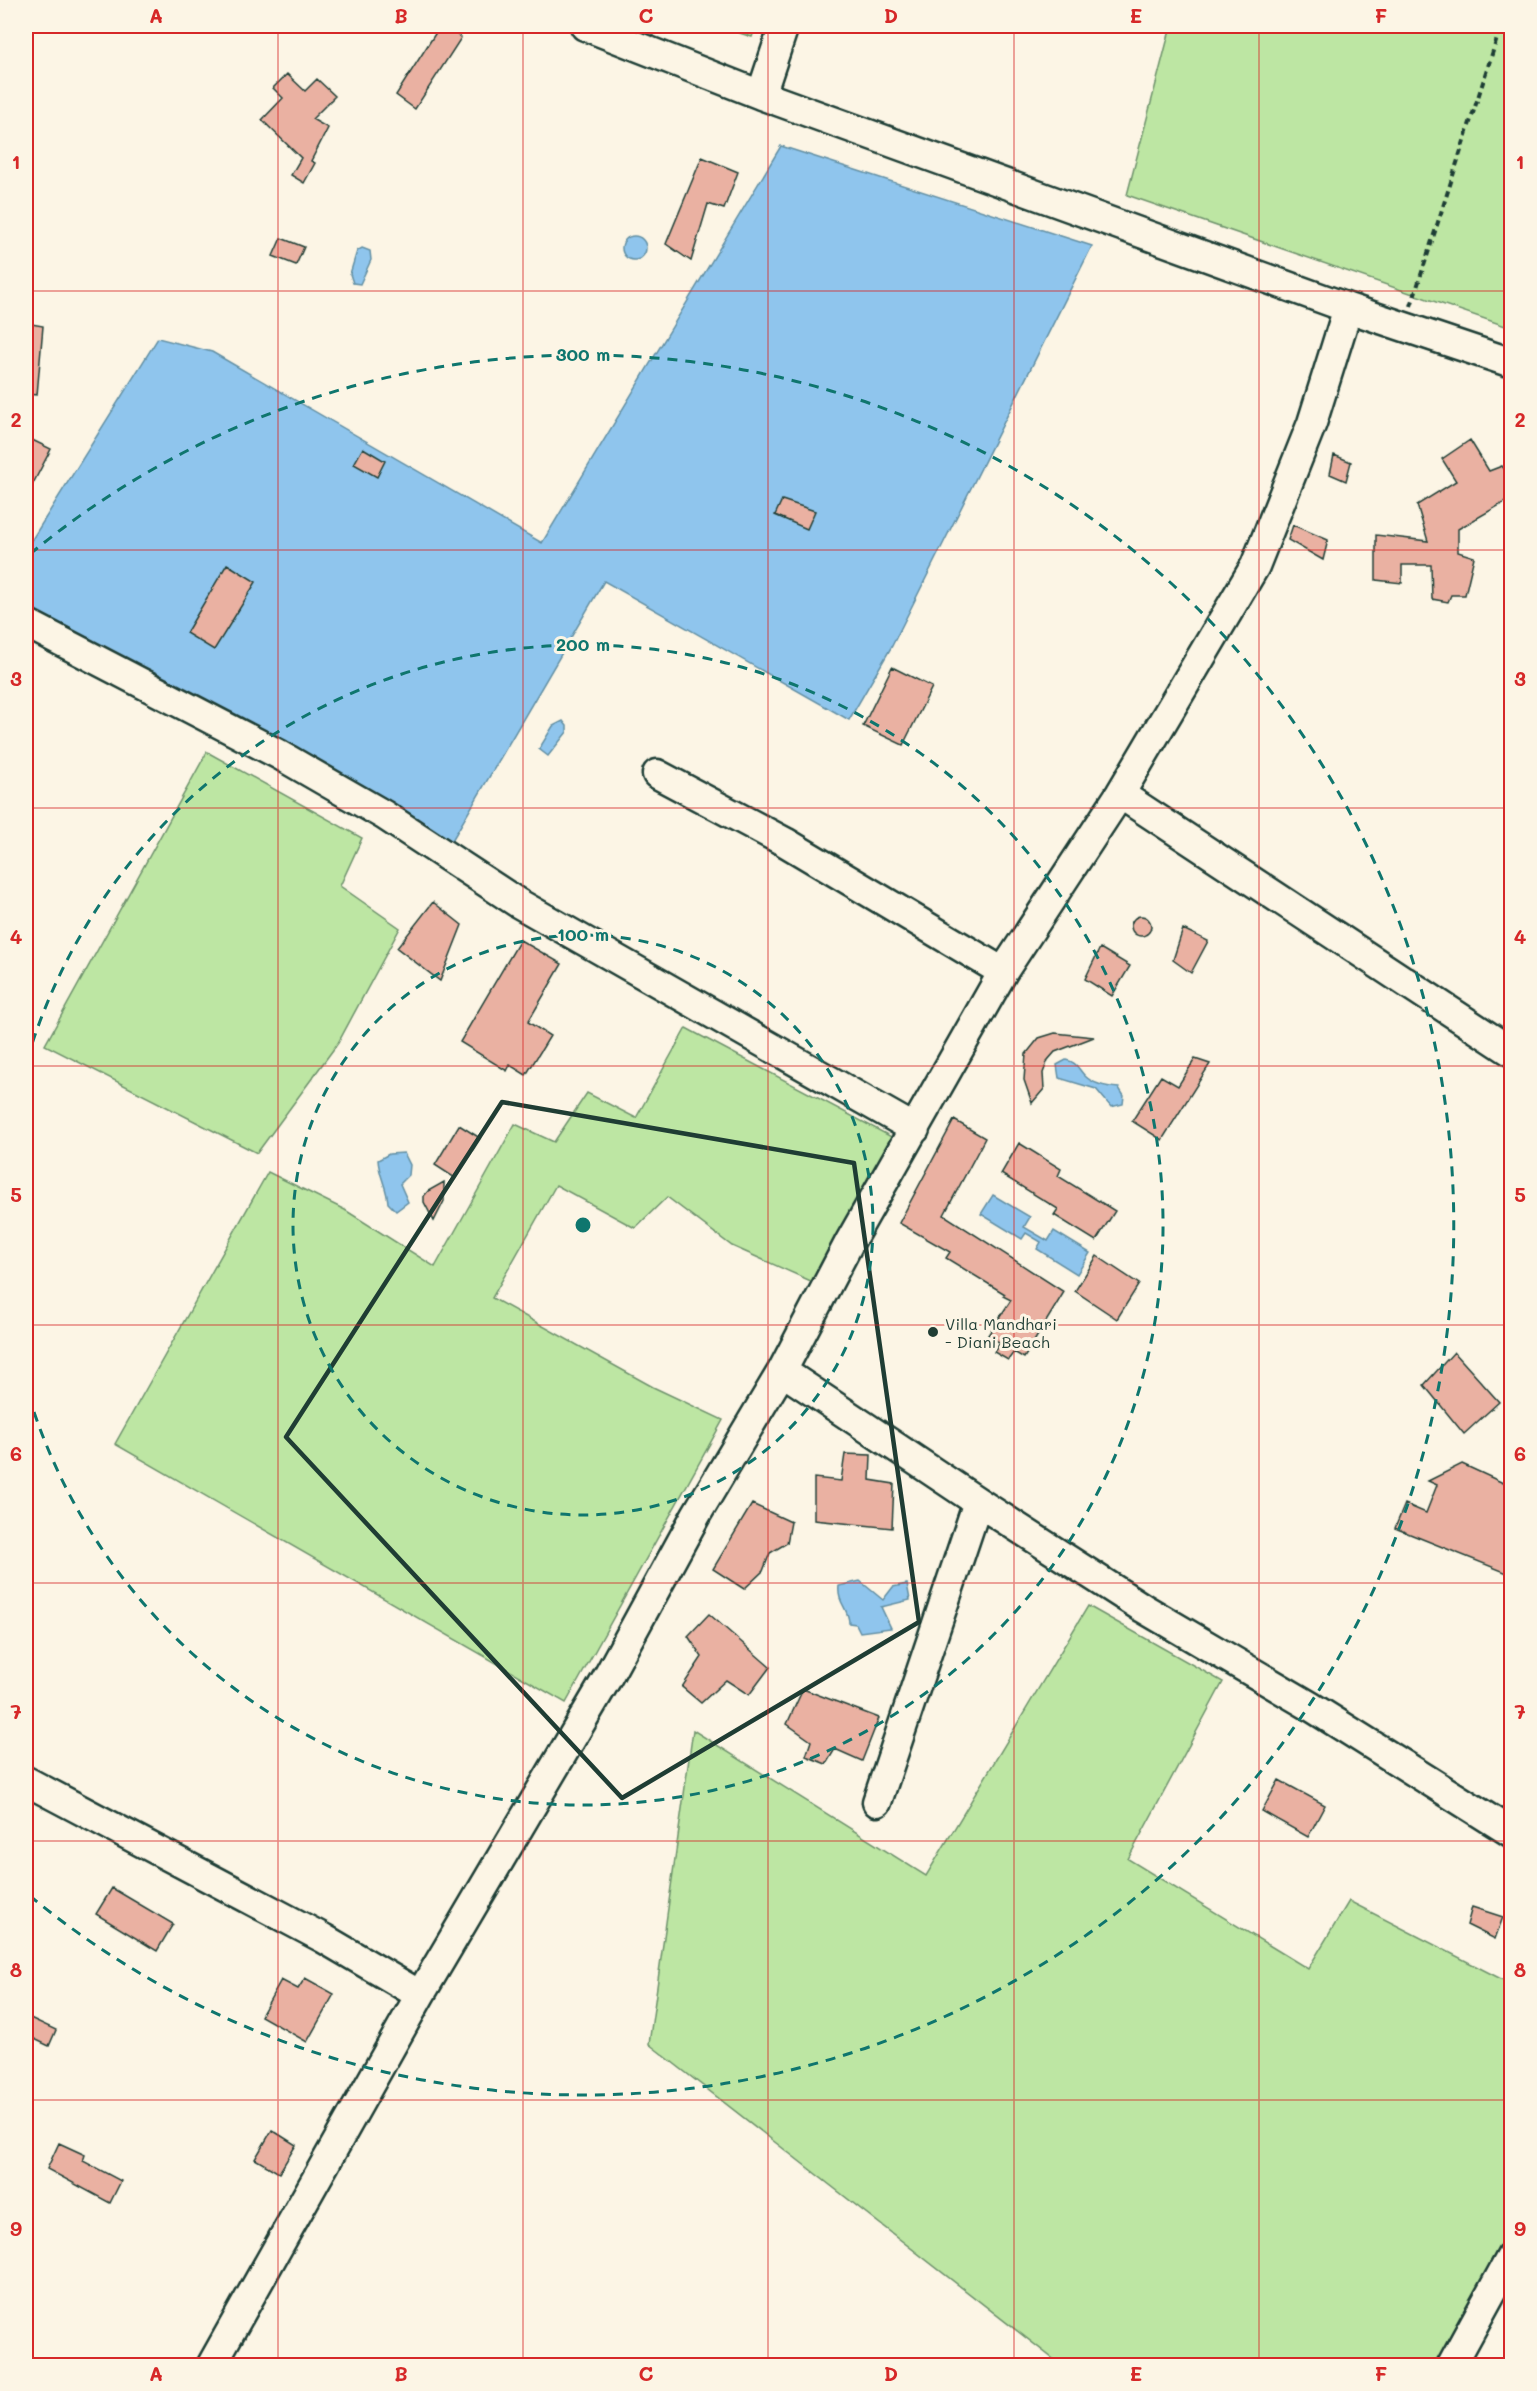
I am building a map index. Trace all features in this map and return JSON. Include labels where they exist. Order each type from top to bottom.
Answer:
[{"type":"street","points":[[585,26],[761,95],[1348,308],[1512,363]]},
{"type":"street","points":[[761,95],[784,26]]},
{"type":"street","points":[[211,2366],[420,1995],[606,1680],[696,1515],[782,1371],[849,1243],[1003,972],[1120,794],[1255,566],[1312,423],[1348,308]]},
{"type":"street","points":[[26,623],[280,755],[384,815],[518,903],[915,1129]]},
{"type":"street","points":[[657,774],[786,842],[1003,972]]},
{"type":"street","points":[[1120,794],[1512,1052]]},
{"type":"street","points":[[782,1371],[978,1502],[1143,1608],[1310,1706],[1512,1833]]},
{"type":"street","points":[[877,1802],[978,1502]]},
{"type":"street","points":[[26,1781],[323,1938],[420,1995]]},
{"type":"street","points":[[1451,2366],[1512,2255]]},
{"type":"path","points":[[1404,327],[1501,26]]},
{"type":"highlighted area","points":[[502,1102],[854,1163],[919,1622],[622,1798],[286,1437]]},
{"type":"green space","points":[[718,26],[756,26],[752,37]]},
{"type":"green space","points":[[1171,26],[1511,26],[1511,328],[1127,195]]},
{"type":"green space","points":[[207,752],[362,838],[340,886],[400,928],[338,1043],[257,1153],[45,1045]]},
{"type":"green space","points":[[686,1028],[901,1142],[813,1282],[732,1246],[667,1197],[635,1228],[556,1185],[492,1298],[653,1387],[723,1420],[566,1703],[115,1444],[268,1172],[345,1210],[435,1267],[515,1124],[554,1142],[587,1093],[636,1118]]},
{"type":"green space","points":[[1088,1606],[1223,1682],[1128,1859],[1308,1969],[1349,1901],[1511,1984],[1511,2243],[1438,2365],[1061,2365],[649,2044],[693,1730],[926,1876]]},
{"type":"water","points":[[781,146],[1092,246],[892,646],[849,720],[604,581],[447,849],[26,609],[26,549],[158,338],[212,352],[542,543]]},
{"type":"water","points":[[634,236],[643,239],[646,248],[643,257],[634,260],[625,257],[622,248],[625,239]]},
{"type":"water","points":[[362,248],[370,251],[371,260],[360,284],[353,283],[350,274],[357,251]]},
{"type":"water","points":[[563,721],[567,726],[567,732],[548,756],[539,749],[553,726]]},
{"type":"water","points":[[1066,1060],[1075,1064],[1092,1082],[1119,1088],[1124,1096],[1123,1104],[1111,1107],[1096,1089],[1059,1078],[1057,1065]]},
{"type":"water","points":[[404,1153],[410,1165],[409,1175],[400,1184],[408,1202],[396,1211],[388,1203],[378,1160],[389,1154]]},
{"type":"water","points":[[993,1195],[1030,1217],[1024,1227],[1048,1241],[1054,1231],[1090,1253],[1077,1274],[1037,1249],[1041,1242],[1026,1233],[1022,1239],[981,1214]]},
{"type":"water","points":[[860,1581],[883,1600],[893,1587],[907,1584],[910,1600],[881,1607],[891,1628],[860,1632],[856,1624],[849,1623],[840,1597],[839,1586]]},
{"type":"building","points":[[440,26],[447,26],[461,38],[415,109],[396,95]]},
{"type":"building","points":[[287,74],[305,91],[317,79],[335,96],[312,119],[328,128],[311,161],[315,163],[304,183],[291,175],[301,158],[262,120],[283,98],[273,88]]},
{"type":"building","points":[[702,157],[738,172],[724,209],[708,204],[691,261],[666,244]]},
{"type":"building","points":[[281,238],[304,247],[296,265],[273,256]]},
{"type":"building","points":[[26,323],[43,326],[37,395],[26,394]]},
{"type":"building","points":[[26,437],[51,449],[26,497]]},
{"type":"building","points":[[1470,440],[1489,471],[1502,466],[1512,479],[1512,498],[1458,529],[1458,552],[1474,557],[1465,595],[1451,595],[1448,602],[1432,599],[1431,565],[1402,565],[1402,583],[1376,580],[1376,535],[1428,541],[1417,505],[1456,481],[1442,459]]},
{"type":"building","points":[[363,448],[385,461],[377,477],[354,464]]},
{"type":"building","points":[[1334,455],[1351,462],[1346,481],[1330,474]]},
{"type":"building","points":[[782,500],[815,511],[807,529],[775,515]]},
{"type":"building","points":[[1293,525],[1328,540],[1323,560],[1288,540]]},
{"type":"building","points":[[227,564],[256,582],[214,650],[186,633]]},
{"type":"building","points":[[892,667],[932,687],[903,745],[863,726]]},
{"type":"building","points":[[433,902],[462,925],[440,981],[397,948]]},
{"type":"building","points":[[1141,916],[1148,919],[1151,926],[1148,933],[1141,936],[1134,933],[1131,926],[1134,919]]},
{"type":"building","points":[[1183,929],[1208,941],[1191,973],[1173,960]]},
{"type":"building","points":[[520,940],[562,964],[528,1022],[550,1036],[526,1075],[510,1065],[507,1071],[460,1042]]},
{"type":"building","points":[[1100,948],[1130,966],[1112,996],[1085,979]]},
{"type":"building","points":[[1055,1033],[1094,1037],[1055,1052],[1048,1060],[1043,1073],[1044,1089],[1032,1103],[1024,1080],[1026,1054],[1039,1038]]},
{"type":"building","points":[[1195,1059],[1210,1064],[1162,1140],[1132,1121],[1161,1076],[1178,1086]]},
{"type":"building","points":[[954,1120],[985,1138],[944,1215],[1064,1292],[1024,1358],[1014,1352],[1008,1360],[994,1352],[1000,1343],[988,1335],[1011,1300],[946,1258],[950,1252],[899,1223]]},
{"type":"building","points":[[459,1125],[480,1138],[455,1178],[435,1165]]},
{"type":"building","points":[[1019,1143],[1061,1169],[1058,1176],[1115,1211],[1096,1241],[1054,1215],[1058,1209],[1001,1174]]},
{"type":"building","points":[[444,1182],[444,1201],[434,1221],[424,1202],[424,1196],[428,1191]]},
{"type":"building","points":[[1097,1256],[1139,1284],[1117,1319],[1075,1291]]},
{"type":"building","points":[[1454,1352],[1499,1402],[1464,1434],[1424,1385]]},
{"type":"building","points":[[845,1454],[871,1455],[870,1480],[894,1484],[892,1528],[814,1520],[814,1478],[841,1481]]},
{"type":"building","points":[[1462,1464],[1512,1487],[1512,1575],[1395,1528],[1405,1504],[1426,1513],[1437,1485],[1428,1481]]},
{"type":"building","points":[[752,1504],[791,1522],[787,1543],[770,1553],[763,1571],[744,1589],[713,1569]]},
{"type":"building","points":[[709,1614],[770,1667],[749,1695],[726,1680],[701,1703],[682,1687],[702,1657],[688,1636]]},
{"type":"building","points":[[803,1689],[879,1718],[862,1761],[835,1749],[826,1764],[806,1756],[811,1741],[787,1724]]},
{"type":"building","points":[[1279,1780],[1325,1805],[1308,1837],[1262,1811]]},
{"type":"building","points":[[112,1888],[173,1924],[157,1951],[96,1914]]},
{"type":"building","points":[[1472,1907],[1503,1917],[1495,1939],[1467,1925]]},
{"type":"building","points":[[305,1978],[334,1994],[307,2042],[261,2016],[281,1980],[298,1989]]},
{"type":"building","points":[[26,2016],[56,2030],[49,2046],[26,2035]]},
{"type":"building","points":[[272,2130],[296,2145],[279,2173],[255,2159]]},
{"type":"building","points":[[59,2143],[85,2155],[83,2161],[121,2181],[110,2203],[47,2169]]},
{"type":"place","name":"Villa Mandhari - Diani Beach","points":[[933,1332]]}]
